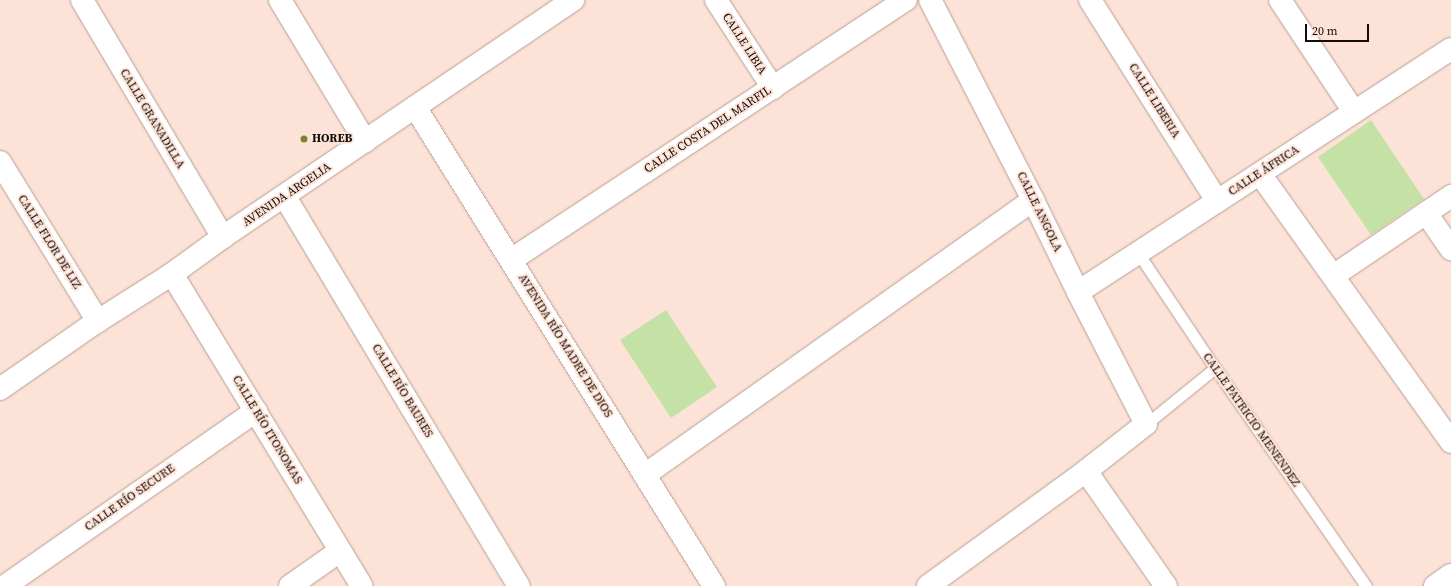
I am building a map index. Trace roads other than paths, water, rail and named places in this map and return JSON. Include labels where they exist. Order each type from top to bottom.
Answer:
[{"type":"street","name":"CALLE GRANADILLA","points":[[82,0],[223,237]]},
{"type":"street","points":[[280,0],[365,141]]},
{"type":"street","name":"AVENIDA ARGELIA","points":[[0,389],[98,321],[172,274],[223,237],[285,197],[573,0]]},
{"type":"street","name":"CALLE LIBIA","points":[[716,0],[773,88]]},
{"type":"street","name":"CALLE COSTA DEL MARFIL","points":[[511,260],[906,0]]},
{"type":"street","name":"CALLE ANGOLA","points":[[930,0],[1146,424]]},
{"type":"street","name":"CALLE LIBERIA","points":[[1090,0],[1217,201]]},
{"type":"street","points":[[1280,0],[1354,112]]},
{"type":"street","name":"CALLE ÁFRICA","points":[[1078,292],[1451,49]]},
{"type":"street","name":"AVENIDA RÍO MADRE DE DIOS","points":[[415,107],[646,474],[714,586]]},
{"type":"street","name":"CALLE FLOR DE LIZ","points":[[0,162],[6,186],[98,321]]},
{"type":"street","points":[[1260,174],[1451,442]]},
{"type":"street","points":[[1333,276],[1451,196]]},
{"type":"street","name":"CALLE RÍO BAURES","points":[[285,197],[519,586]]},
{"type":"street","points":[[646,474],[1033,200]]},
{"type":"street","points":[[1426,213],[1451,249]]},
{"type":"street","name":"CALLE RÍO ITONOMAS","points":[[172,274],[362,586]]},
{"type":"street","name":"CALLE RÍO SECURE","points":[[5,586],[256,411]]},
{"type":"street","points":[[928,586],[954,579],[1146,424]]},
{"type":"street","points":[[1086,471],[1166,586]]},
{"type":"street","points":[[290,586],[340,551]]},
{"type":"street","points":[[1435,586],[1451,575]]},
{"type":"lane","name":"CALLE PATRICIO MENENDEZ","points":[[1138,253],[1215,368],[1366,586]]},
{"type":"lane","points":[[1146,424],[1215,368]]},
{"type":"place","name":"HOREB","points":[[304,139]]}]
